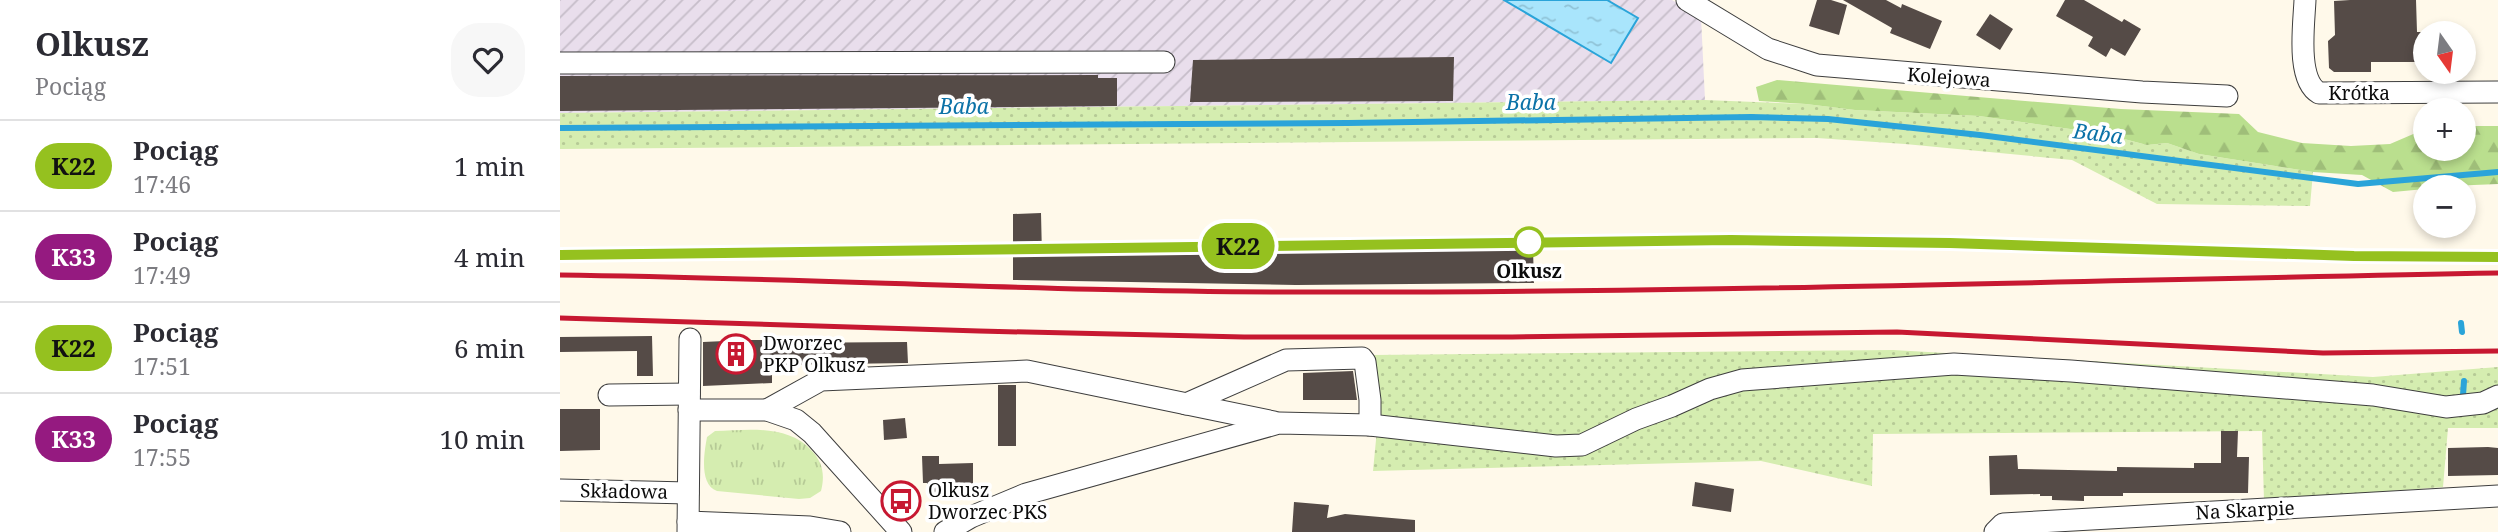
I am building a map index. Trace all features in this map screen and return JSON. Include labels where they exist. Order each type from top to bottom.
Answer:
[{"type":"street","name":"Kolejowa","points":[[1687,0],[1768,49],[1817,65],[2142,92],[2227,96]]},
{"type":"street","name":"Krótka","points":[[2305,0],[2305,68],[2309,85],[2319,93],[2498,92]]},
{"type":"street","points":[[560,63],[1164,62]]},
{"type":"street","points":[[690,339],[688,493],[760,529]]},
{"type":"street","points":[[1186,404],[1286,360],[1362,358],[1365,362],[1370,400],[1370,425]]},
{"type":"street","points":[[767,410],[821,380],[1027,370],[1279,423],[1370,425],[1556,446],[1582,445],[1636,419],[1672,407],[1710,389],[1742,380],[1954,364],[2360,394],[2446,407],[2483,403],[2498,396]]},
{"type":"street","points":[[609,395],[767,410],[796,420],[812,433],[901,532]]},
{"type":"street","points":[[945,532],[971,517],[1026,494],[1279,423]]},
{"type":"street","name":"Składowa","points":[[560,490],[688,493]]},
{"type":"street","name":"Na Skarpie","points":[[1995,532],[2003,524],[2498,496]]},
{"type":"shaded area","points":[[560,0],[1672,0],[1701,17],[1705,100],[560,113]]},
{"type":"green space","points":[[1777,80],[2121,109],[2239,114],[2258,132],[2302,143],[2351,146],[2390,144],[2413,134],[2413,161],[2476,161],[2476,126],[2498,126],[2498,184],[2476,185],[2476,175],[2413,175],[2413,190],[2393,192],[2362,175],[2313,172],[2199,154],[2167,143],[2147,145],[2105,134],[1979,116],[1855,110],[1759,101],[1756,87]]},
{"type":"green space","points":[[1705,100],[1979,116],[2105,134],[2147,145],[2167,143],[2199,154],[2313,172],[2310,206],[2157,204],[2072,160],[1817,138],[560,149],[560,113]]},
{"type":"green space","points":[[1893,350],[2373,377],[2498,367],[2498,428],[2448,428],[2443,487],[2264,501],[2262,431],[1873,434],[1872,486],[1761,461],[1373,471],[1378,419],[1371,355]]},
{"type":"green space","points":[[767,430],[791,436],[802,442],[821,465],[821,491],[810,498],[799,499],[717,491],[707,482],[704,468],[707,437],[715,431]]},
{"type":"water","points":[[1504,0],[1607,0],[1638,18],[1611,63]]},
{"type":"building","points":[[1817,0],[1831,0],[1847,5],[1839,35],[1809,26]]},
{"type":"building","points":[[1843,0],[1886,0],[1901,8],[1902,4],[1942,21],[1930,49],[1890,33],[1892,28]]},
{"type":"building","points":[[2065,0],[2084,0],[2122,22],[2124,19],[2141,29],[2125,56],[2111,48],[2106,57],[2088,46],[2093,37],[2056,16]]},
{"type":"building","points":[[2416,0],[2413,62],[2371,62],[2371,72],[2334,72],[2329,68],[2328,41],[2335,35],[2334,1]]},
{"type":"building","points":[[1990,14],[2013,29],[2000,50],[1976,35]]},
{"type":"building","points":[[1454,57],[1453,101],[1190,102],[1193,60]]},
{"type":"building","points":[[1098,75],[1098,78],[1117,78],[1117,106],[560,111],[560,76]]},
{"type":"building","points":[[1041,213],[1042,256],[1533,249],[1534,283],[1296,285],[1013,280],[1013,214]]},
{"type":"building","points":[[652,336],[653,376],[637,376],[637,351],[560,352],[560,337]]},
{"type":"building","points":[[772,340],[772,343],[907,342],[908,363],[772,365],[772,383],[703,386],[703,342]]},
{"type":"building","points":[[1353,371],[1357,400],[1303,400],[1303,373]]},
{"type":"building","points":[[998,385],[1016,385],[1016,446],[998,446]]},
{"type":"building","points":[[560,409],[600,409],[600,450],[560,451]]},
{"type":"building","points":[[905,418],[907,438],[884,440],[883,420]]},
{"type":"building","points":[[2221,431],[2238,431],[2237,457],[2249,457],[2248,493],[2123,493],[2123,496],[2084,496],[2084,501],[2052,500],[2052,496],[2040,494],[1990,495],[1989,456],[2017,455],[2018,469],[2117,471],[2117,467],[2194,468],[2194,463],[2221,463]]},
{"type":"building","points":[[2448,448],[2498,448],[2498,475],[2448,476]]},
{"type":"building","points":[[922,456],[939,456],[939,464],[973,463],[973,492],[927,493],[927,483],[923,483]]},
{"type":"building","points":[[1695,482],[1734,489],[1731,512],[1692,506]]},
{"type":"building","points":[[1294,502],[1329,505],[1327,518],[1345,514],[1415,520],[1415,532],[1292,532]]},
{"type":"waterway","name":"Baba","points":[[560,128],[1348,123],[1751,117],[1828,119],[1980,135],[2358,184],[2498,172]]},
{"type":"waterway","points":[[2461,323],[2462,332]]},
{"type":"waterway","points":[[2463,395],[2464,381]]},
{"type":"railway","points":[[560,255],[1687,240],[1883,241],[2354,256],[2498,257]]},
{"type":"railway","points":[[560,275],[1115,290],[1450,292],[2498,273]]},
{"type":"railway","points":[[560,318],[1244,337],[1897,332],[2323,353],[2498,351]]},
{"type":"train","name":"K22","points":[[560,255],[1731,240],[1950,243],[2354,256],[2498,257]]},
{"type":"place","name":"Olkusz","points":[[1529,242]]},
{"type":"place","name":"Dworzec PKP Olkusz","points":[[736,354]]},
{"type":"place","name":"Olkusz Dworzec PKS","points":[[901,501]]}]
